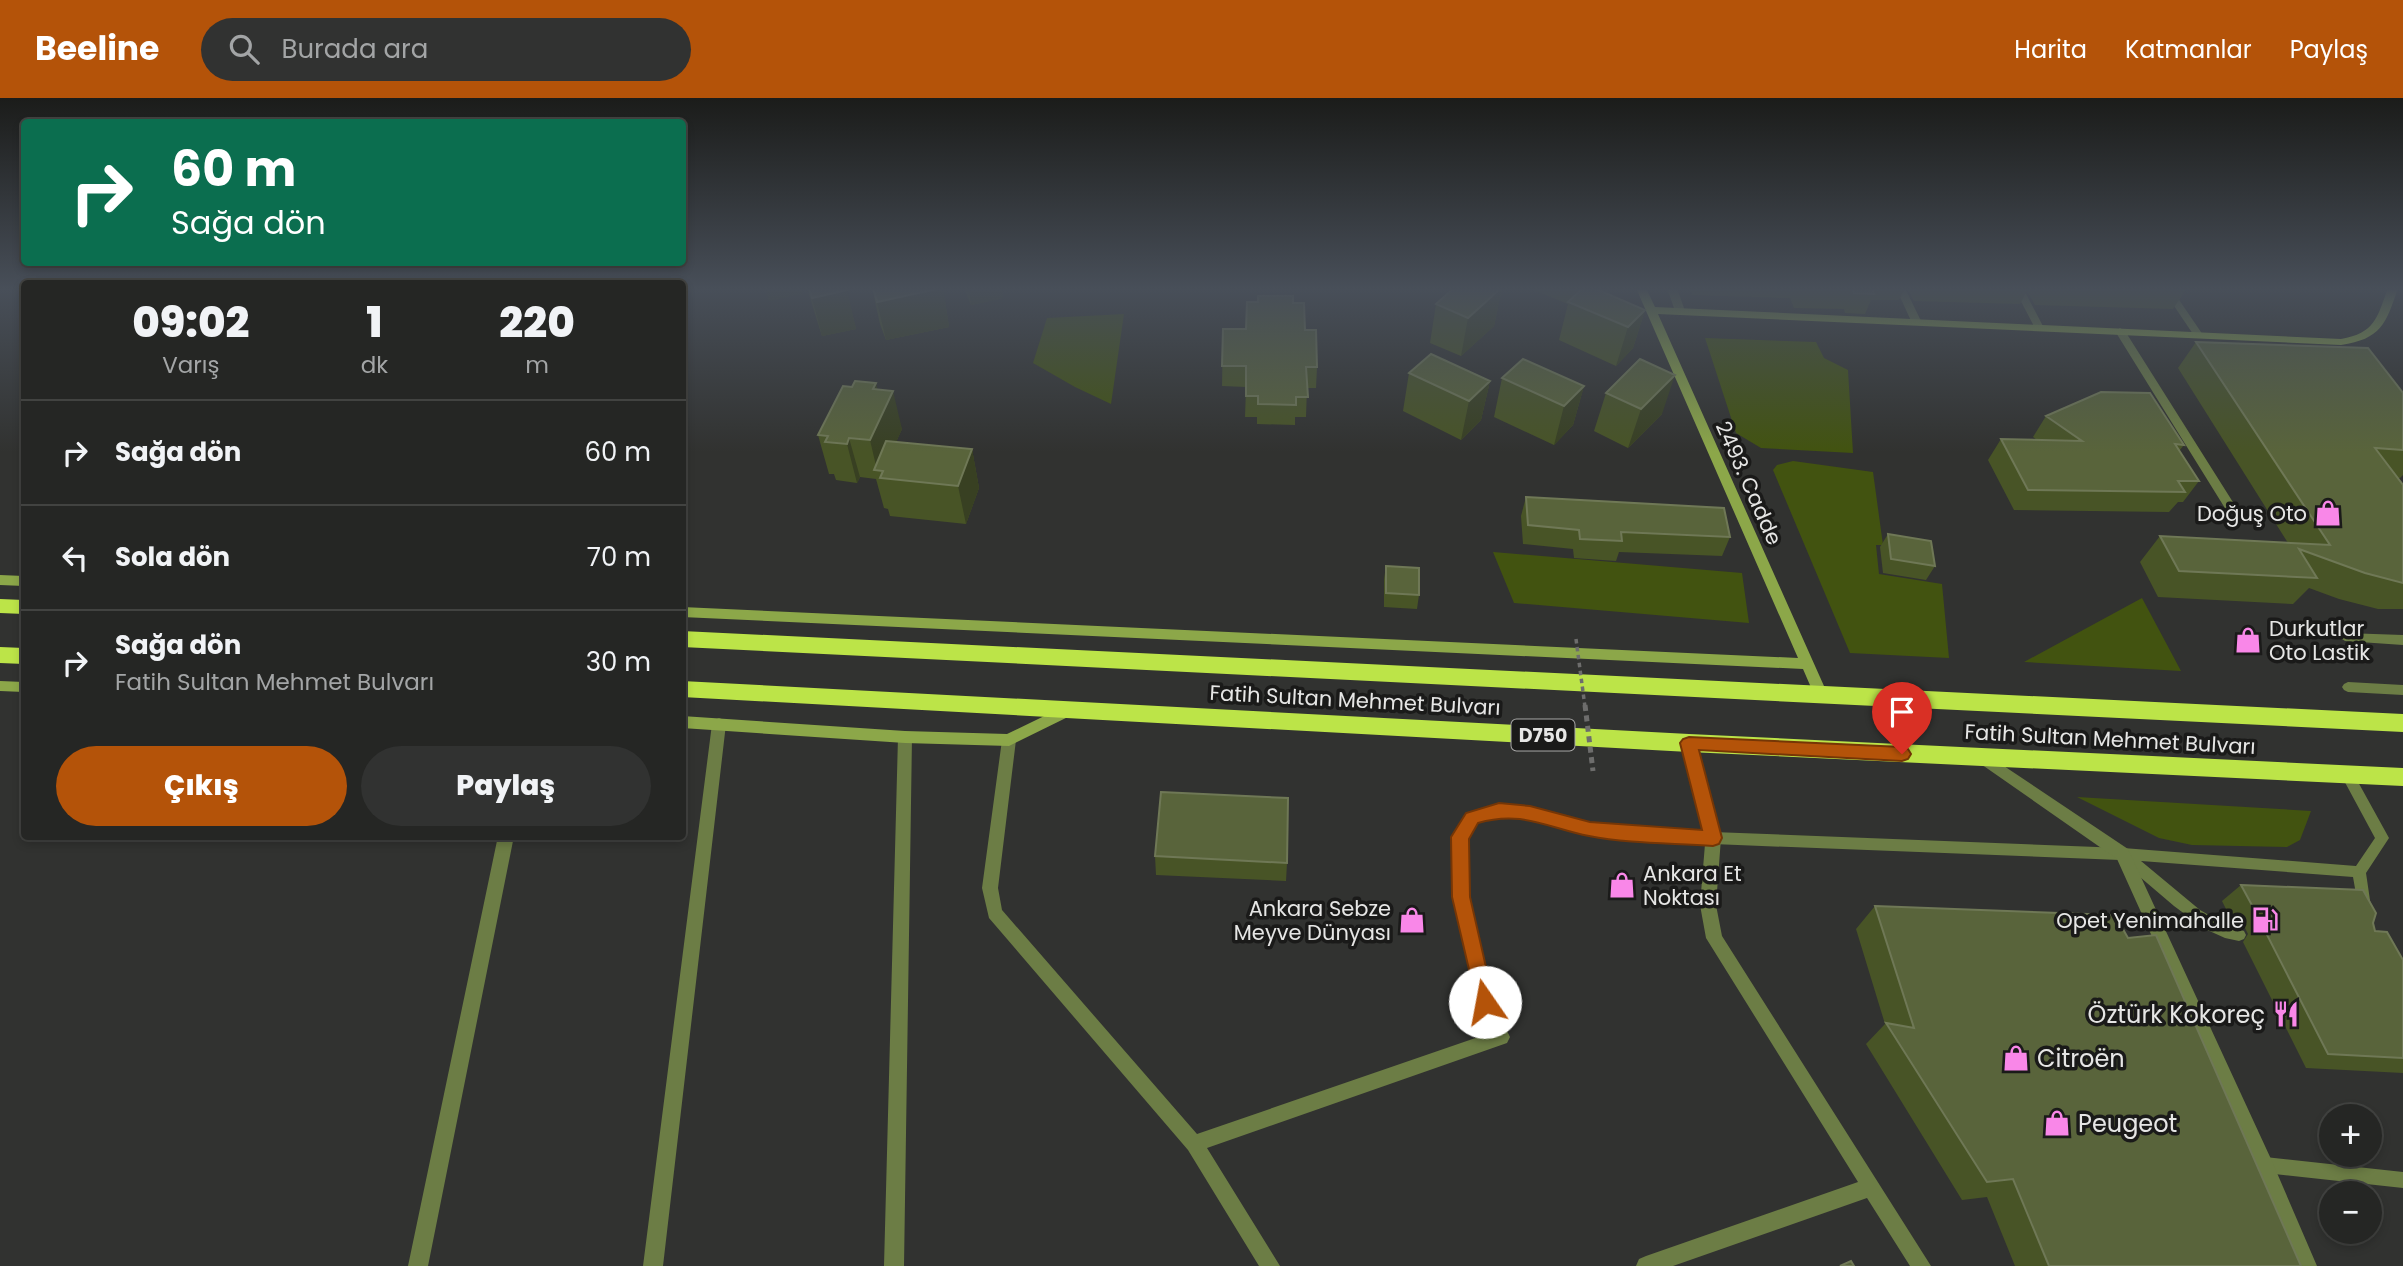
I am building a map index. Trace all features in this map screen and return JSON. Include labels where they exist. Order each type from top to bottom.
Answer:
[{"type":"highway","points":[[0,606],[21,607]]},
{"type":"highway","name":"Fatih Sultan Mehmet Bulvarı","points":[[686,639],[2403,723]]},
{"type":"highway","points":[[0,655],[21,656]]},
{"type":"highway","name":"Fatih Sultan Mehmet Bulvarı","points":[[686,689],[2403,778]]},
{"type":"street","name":"2493. Cadde","points":[[1666,343],[1821,695]]},
{"type":"street","points":[[2127,343],[2232,510]]},
{"type":"street","points":[[0,580],[21,581]]},
{"type":"street","points":[[686,612],[1808,664]]},
{"type":"street","points":[[0,686],[21,687]]},
{"type":"street","points":[[686,722],[905,737],[1009,740],[1071,709]]},
{"type":"street","points":[[653,1266],[719,724]]},
{"type":"street","points":[[894,1266],[905,737]]},
{"type":"street","points":[[1009,740],[990,888],[995,913],[1194,1144],[1269,1266]]},
{"type":"street","points":[[1689,743],[1713,838],[1708,905],[1714,937],[1921,1266]]},
{"type":"street","points":[[1983,758],[2123,854],[2265,1165],[2307,1266]]},
{"type":"street","points":[[1194,1144],[1501,1037],[1485,1002],[1461,897],[1460,837],[1472,818],[1499,810],[1530,813],[1590,829],[1713,838]]},
{"type":"street","points":[[418,1266],[505,840]]},
{"type":"street","points":[[1646,1266],[1871,1186]]},
{"type":"lane","points":[[2345,637],[2403,640]]},
{"type":"lane","points":[[2348,687],[2403,690]]},
{"type":"lane","points":[[2347,775],[2382,838],[2359,872],[2366,924]]},
{"type":"lane","points":[[1713,838],[2123,854],[2359,872]]},
{"type":"lane","points":[[2123,854],[2205,922],[2225,934],[2239,935]]},
{"type":"lane","points":[[2265,1165],[2403,1180]]},
{"type":"path","points":[[1576,639],[1593,771]]},
{"type":"green space","points":[[1039,343],[1120,343],[1111,404],[1033,363]]},
{"type":"green space","points":[[1706,343],[1816,343],[1824,358],[1848,370],[1853,453],[1761,448],[1736,433]]},
{"type":"green space","points":[[1793,461],[1873,472],[1883,545],[1876,545],[1879,574],[1942,584],[1949,658],[1850,653],[1773,470],[1777,465]]},
{"type":"green space","points":[[1493,552],[1742,573],[1749,623],[1514,603]]},
{"type":"green space","points":[[2142,598],[2181,671],[2024,662]]},
{"type":"green space","points":[[2077,797],[2311,811],[2300,840],[2287,847],[2192,845],[2159,838]]},
{"type":"building","points":[[1223,343],[1316,343],[1317,367],[1306,367],[1308,397],[1296,397],[1296,405],[1258,404],[1258,396],[1246,396],[1246,366],[1222,366]]},
{"type":"building","name":"Doğuş Oto","points":[[2196,343],[2368,348],[2403,393],[2403,450],[2375,448],[2403,485],[2403,583],[2365,573],[2299,549],[2317,578],[2179,571],[2160,536],[2330,545]]},
{"type":"building","points":[[1431,354],[1490,381],[1469,401],[1409,373]]},
{"type":"building","points":[[1523,359],[1584,386],[1564,406],[1502,378]]},
{"type":"building","points":[[1640,359],[1675,375],[1641,409],[1606,393]]},
{"type":"building","points":[[855,381],[876,383],[873,389],[893,391],[870,440],[849,438],[847,444],[825,442],[828,436],[818,435],[843,386],[852,387]]},
{"type":"building","points":[[2101,392],[2150,393],[2184,445],[2175,444],[2199,481],[2178,481],[2185,492],[2028,490],[2001,439],[2082,441],[2046,416]]},
{"type":"building","points":[[886,441],[972,449],[958,486],[880,478],[883,471],[874,470]]},
{"type":"building","points":[[1526,497],[1724,508],[1730,537],[1621,532],[1622,541],[1580,539],[1579,530],[1528,525]]},
{"type":"building","points":[[1888,534],[1931,541],[1935,566],[1891,559]]},
{"type":"building","points":[[1386,566],[1419,568],[1419,595],[1386,593]]},
{"type":"building","points":[[1161,792],[1288,798],[1287,863],[1155,856]]},
{"type":"building","points":[[2241,885],[2363,890],[2376,913],[2373,923],[2375,931],[2387,932],[2403,960],[2403,1058],[2328,1054],[2263,927],[2268,918],[2265,913],[2254,909]]},
{"type":"building","name":"Peugeot","points":[[1875,906],[2115,915],[2128,938],[2156,935],[2301,1266],[2049,1266],[2013,1179],[1987,1182],[1886,1023],[1914,1028]]},
{"type":"building","points":[[1851,1261],[1854,1266],[1840,1266]]},
{"type":"place","name":"Doğuş Oto","points":[[2328,513]]},
{"type":"place","name":"Durkutlar Oto Lastik","points":[[2248,640]]},
{"type":"place","name":"Ankara Et Noktası","points":[[1622,885]]},
{"type":"place","name":"Ankara Sebze Meyve Dünyası","points":[[1412,920]]},
{"type":"place","name":"Opet Yenimahalle","points":[[2265,920]]},
{"type":"place","name":"Öztürk Kokoreç","points":[[2286,1014]]},
{"type":"place","name":"Citroën","points":[[2016,1058]]},
{"type":"place","name":"Peugeot","points":[[2057,1123]]},
{"type":"route","points":[[1485,1002],[1461,897],[1460,837],[1472,818],[1499,810],[1530,813],[1590,829],[1713,838],[1689,743],[1902,754]]}]
